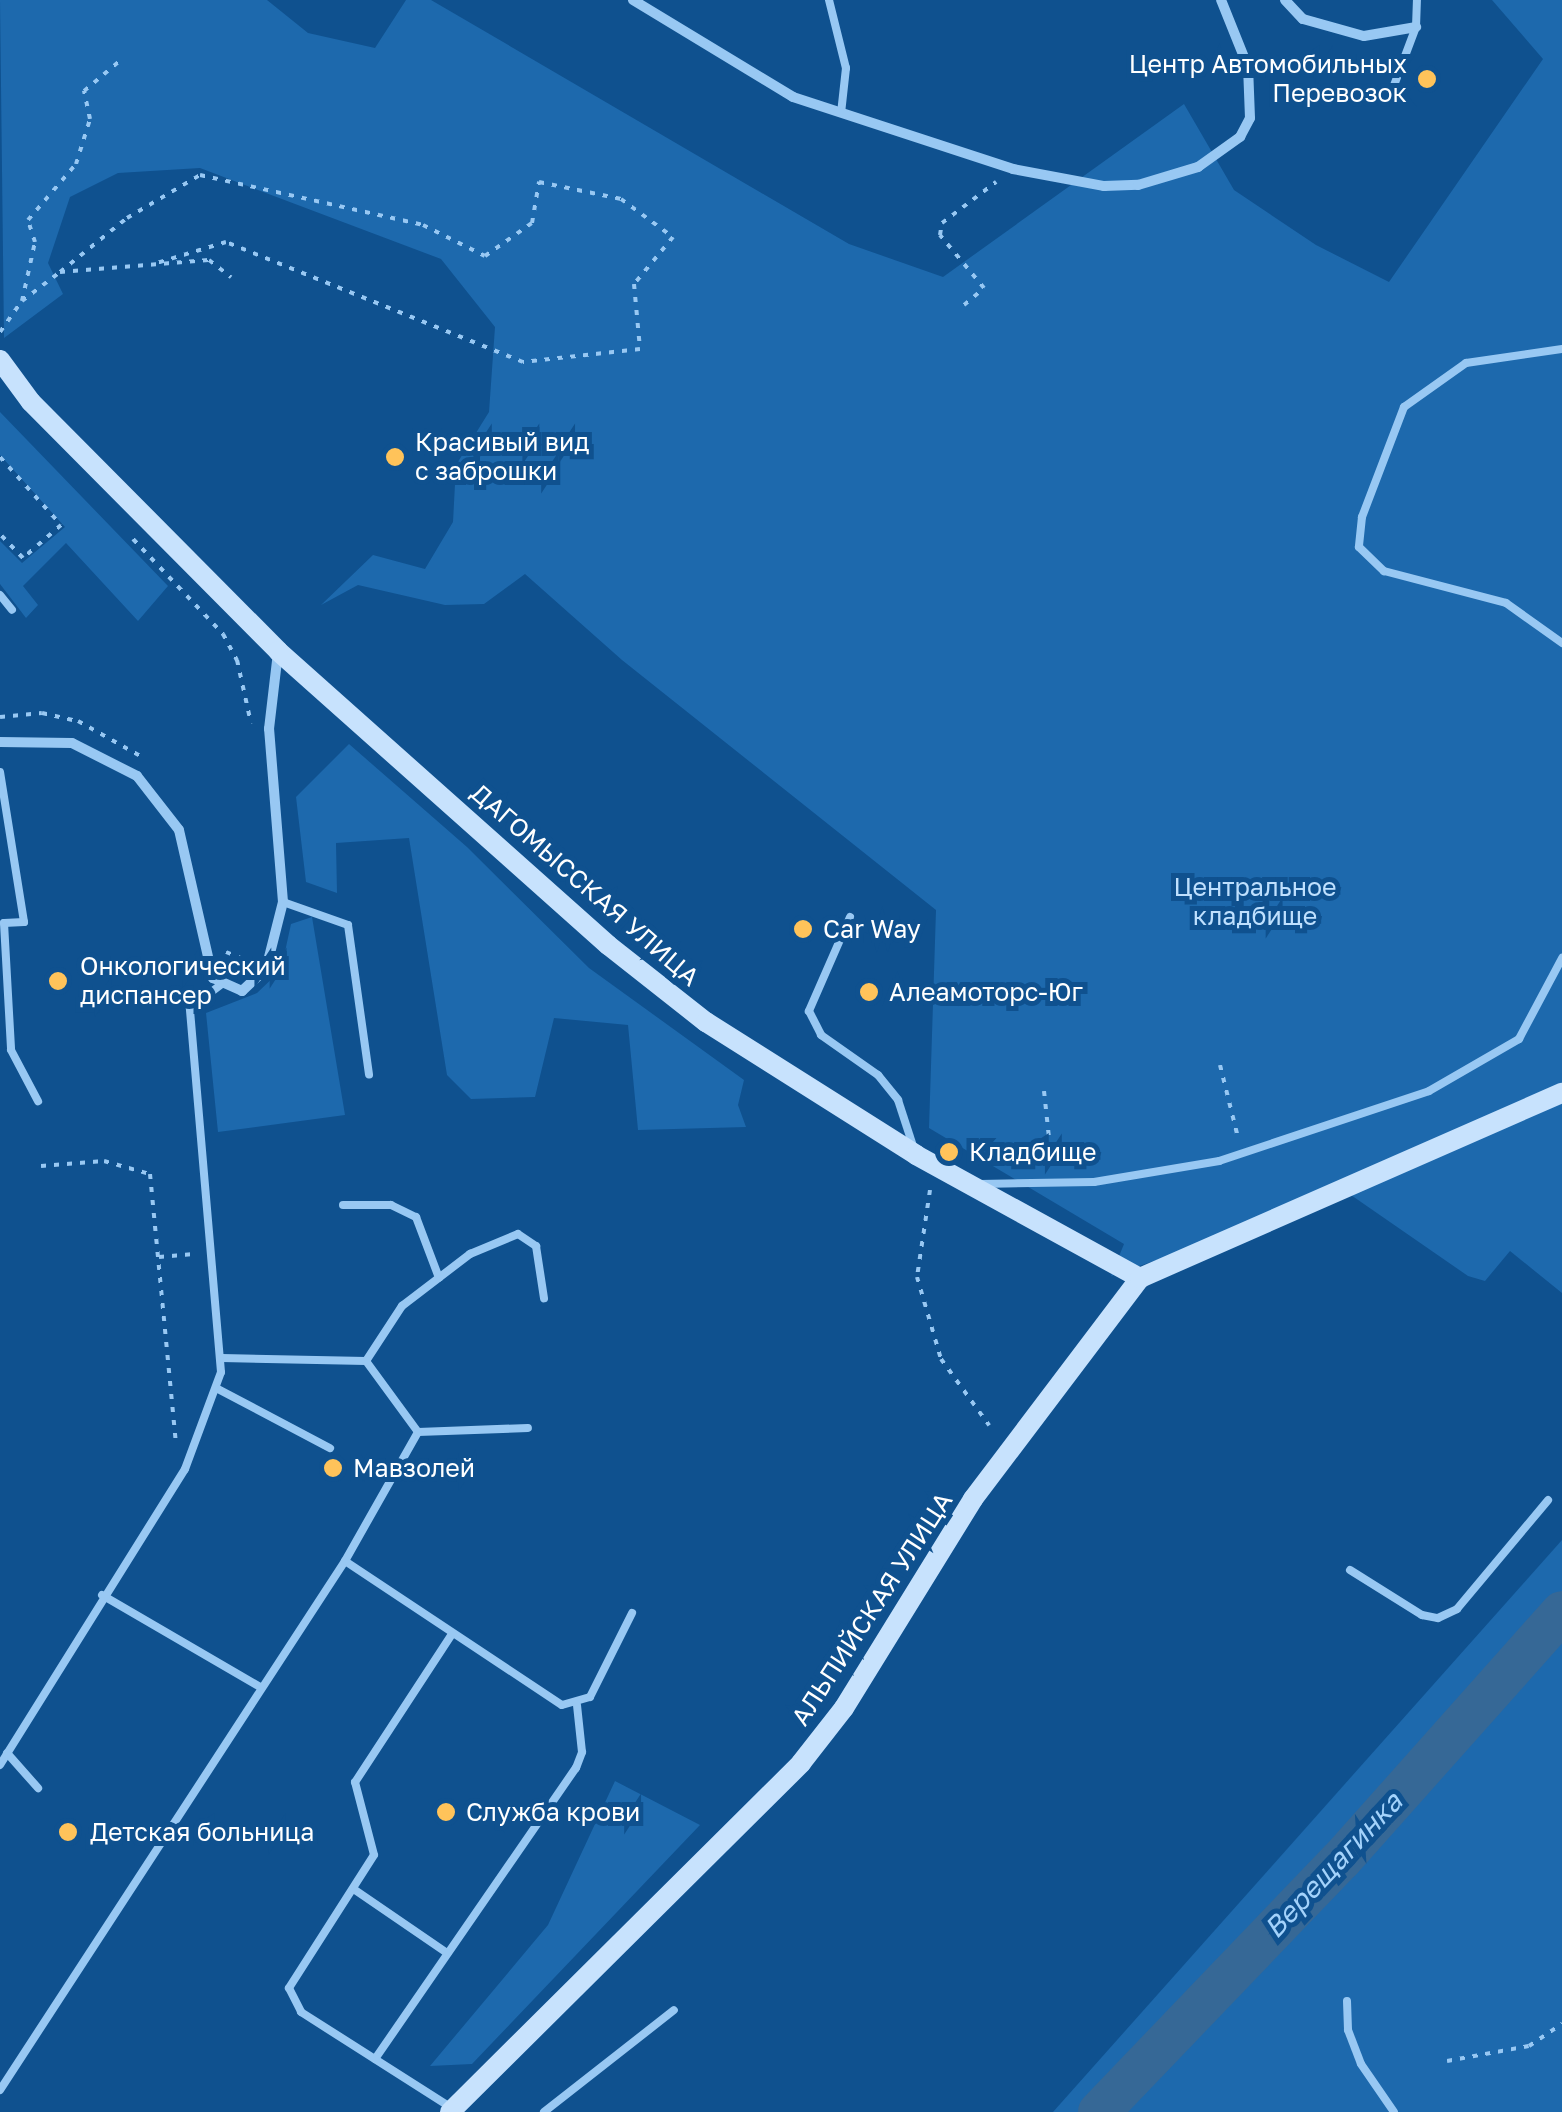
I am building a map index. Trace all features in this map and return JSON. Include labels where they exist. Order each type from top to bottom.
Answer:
[{"type":"street","points":[[633,0],[756,78],[840,114],[1013,170],[1104,186],[1138,184],[1225,154],[1250,118],[1252,92],[1248,67],[1220,0]]},
{"type":"street","points":[[1285,0],[1303,19],[1364,36],[1416,27]]},
{"type":"street","name":"ДАГОМЫССКАЯ УЛИЦА","points":[[4,374],[278,651],[650,978],[706,1022],[916,1155],[1140,1278]]},
{"type":"street","points":[[0,742],[72,742],[137,776],[179,830],[197,890],[209,969],[220,985],[242,991],[259,980],[283,902],[269,729],[278,651]]},
{"type":"street","points":[[1140,1278],[1562,1092]]},
{"type":"street","name":"АЛЬПИЙСКАЯ УЛИЦА","points":[[452,2110],[801,1763],[844,1708],[973,1499],[1140,1278]]},
{"type":"lane","points":[[829,0],[846,68],[840,114]]},
{"type":"lane","points":[[1390,96],[1416,27],[1417,0]]},
{"type":"lane","points":[[1562,349],[1466,363],[1404,407],[1362,517],[1359,546],[1384,571],[1506,603],[1562,643]]},
{"type":"lane","points":[[0,595],[12,610]]},
{"type":"lane","points":[[0,772],[24,922],[4,923],[12,1050],[38,1101]]},
{"type":"lane","points":[[283,902],[348,925],[369,1075]]},
{"type":"lane","points":[[850,917],[809,1011],[820,1035],[878,1076],[898,1100],[916,1155]]},
{"type":"lane","points":[[971,1184],[1094,1182],[1242,1153],[1429,1091],[1519,1039],[1562,958]]},
{"type":"lane","points":[[0,1765],[102,1595],[185,1469],[216,1388],[222,1358],[190,1008],[220,985]]},
{"type":"lane","points":[[343,1205],[390,1205],[416,1217],[439,1278]]},
{"type":"lane","points":[[366,1361],[402,1306],[470,1254],[528,1235],[536,1246],[544,1298]]},
{"type":"lane","points":[[222,1358],[366,1361]]},
{"type":"lane","points":[[366,1361],[418,1432]]},
{"type":"lane","points":[[216,1388],[330,1448]]},
{"type":"lane","points":[[418,1432],[528,1428]]},
{"type":"lane","points":[[0,2090],[344,1562],[418,1432]]},
{"type":"lane","points":[[1350,1570],[1422,1615],[1438,1618],[1456,1609],[1548,1500]]},
{"type":"lane","points":[[344,1562],[544,1696],[576,1705],[590,1697],[632,1613]]},
{"type":"lane","points":[[102,1595],[260,1687]]},
{"type":"lane","points":[[452,1634],[355,1782],[374,1855],[289,1988],[301,2012],[452,2110]]},
{"type":"lane","points":[[375,2058],[576,1768],[582,1752],[576,1705]]},
{"type":"lane","points":[[8,1754],[38,1788]]},
{"type":"lane","points":[[355,1890],[447,1953]]},
{"type":"lane","points":[[1348,2001],[1348,2030],[1361,2064],[1394,2112]]},
{"type":"lane","points":[[544,2112],[674,2010]]},
{"type":"path","points":[[22,301],[35,242],[28,220],[76,164],[90,119],[84,91],[122,58]]},
{"type":"path","points":[[964,306],[984,288],[940,235],[942,223],[1013,170]]},
{"type":"path","points":[[0,332],[22,301],[126,218],[200,175],[423,225],[485,256],[532,223],[539,182],[621,199],[673,237],[634,284],[640,349],[524,362],[226,242],[157,263]]},
{"type":"path","points":[[60,272],[209,260],[231,277]]},
{"type":"path","points":[[0,457],[61,525],[22,558],[0,534]]},
{"type":"path","points":[[131,537],[223,634],[238,660],[252,736]]},
{"type":"path","points":[[220,944],[238,961],[258,950]]},
{"type":"path","points":[[1220,1065],[1242,1153]]},
{"type":"path","points":[[1044,1091],[1054,1183]]},
{"type":"path","points":[[41,1166],[104,1161],[150,1174],[178,1464],[185,1469]]},
{"type":"path","points":[[937,1166],[917,1277],[941,1359],[989,1425]]},
{"type":"path","points":[[159,1256],[213,1253]]},
{"type":"path","points":[[1448,2060],[1529,2046],[1562,2024]]},
{"type":"green space","name":"Центральное кладбище","points":[[0,0],[267,0],[308,33],[375,48],[406,0],[431,0],[849,244],[943,277],[1184,104],[1234,190],[1316,245],[1389,282],[1543,59],[1492,0],[1562,0],[1562,1293],[1510,1251],[1485,1281],[1468,1276],[1348,1193],[1111,1276],[1124,1244],[929,1128],[936,910],[622,660],[525,574],[484,604],[445,605],[358,585],[321,605],[373,555],[425,569],[453,522],[456,465],[489,412],[495,327],[441,259],[200,168],[118,173],[70,197],[48,263],[63,294],[4,338]]},
{"type":"green space","points":[[0,412],[168,586],[138,621],[66,543],[23,586],[38,605],[26,618],[0,584],[0,541],[22,563],[65,527],[0,455]]},
{"type":"green space","points":[[349,744],[467,847],[589,968],[744,1080],[738,1105],[746,1127],[638,1130],[628,1025],[554,1018],[535,1097],[471,1099],[447,1075],[409,838],[336,843],[337,893],[306,882],[296,797]]},
{"type":"green space","points":[[312,917],[345,1115],[218,1132],[206,1013],[257,993],[281,970],[291,924]]},
{"type":"green space","points":[[1562,1540],[1562,2112],[1053,2112]]},
{"type":"green space","points":[[615,1781],[700,1825],[472,2064],[430,2066],[548,1925]]},
{"type":"waterway","name":"Верещагинка","points":[[1099,2112],[1341,1860],[1562,1612]]},
{"type":"place","name":"Центр Автомобильных Перевозок","points":[[1427,79]]},
{"type":"place","name":"Красивый вид с заброшки","points":[[395,457]]},
{"type":"place","name":"Car Way","points":[[803,929]]},
{"type":"place","name":"Онкологический диспансер","points":[[58,981]]},
{"type":"place","name":"Алеамоторс-Юг","points":[[869,992]]},
{"type":"place","name":"Кладбище","points":[[949,1152]]},
{"type":"place","name":"Мавзолей","points":[[333,1468]]},
{"type":"place","name":"Служба крови","points":[[446,1812]]},
{"type":"place","name":"Детская больница","points":[[68,1832]]}]
